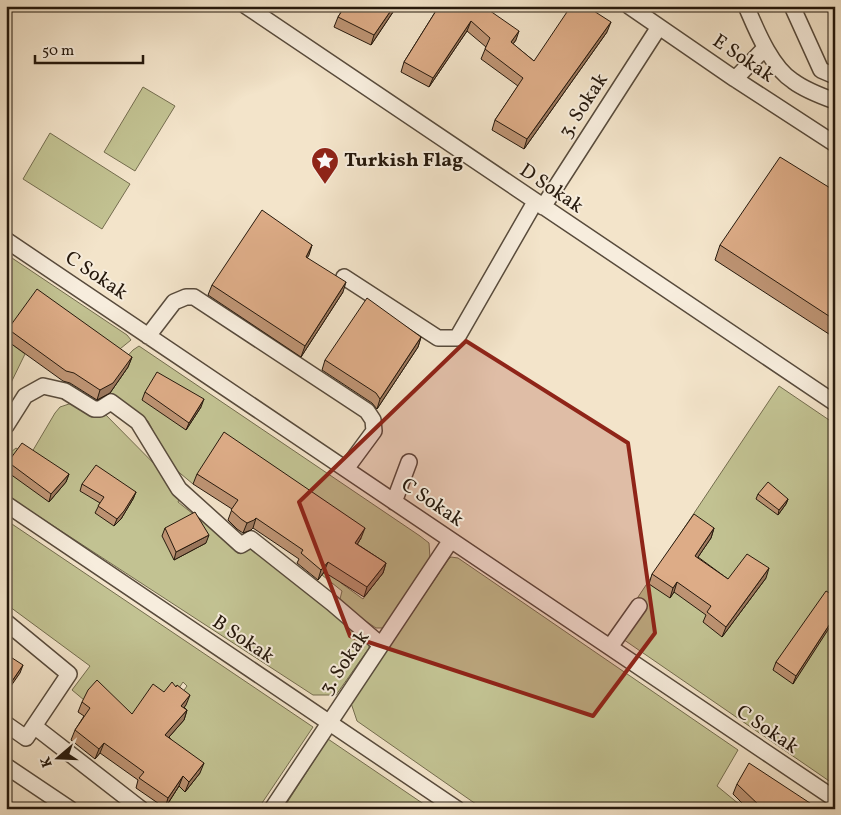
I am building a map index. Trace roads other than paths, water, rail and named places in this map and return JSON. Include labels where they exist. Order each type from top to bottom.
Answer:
[{"type":"street","name":"E Sokak","points":[[629,6],[835,144]]},
{"type":"street","points":[[746,6],[765,48],[791,81],[818,95],[835,101]]},
{"type":"street","points":[[792,6],[820,70],[835,76]]},
{"type":"street","name":"D Sokak","points":[[250,7],[835,403]]},
{"type":"street","name":"3. Sokak","points":[[344,277],[438,338],[457,338],[539,204],[659,27]]},
{"type":"street","points":[[736,79],[765,48]]},
{"type":"street","name":"C Sokak","points":[[6,240],[835,799]]},
{"type":"street","points":[[148,336],[174,302],[186,296],[194,297],[367,411],[373,420],[374,431],[346,469]]},
{"type":"street","points":[[6,426],[26,396],[42,386],[65,391],[94,408],[100,409],[111,402],[138,422],[179,488],[241,544],[251,539],[332,603],[381,645]]},
{"type":"street","points":[[394,502],[409,462]]},
{"type":"street","name":"B Sokak","points":[[6,504],[457,809]]},
{"type":"street","name":"3. Sokak","points":[[272,809],[451,540]]},
{"type":"street","points":[[610,647],[639,606]]},
{"type":"street","points":[[6,622],[69,674],[26,738],[6,724]]},
{"type":"street","points":[[34,726],[141,809]]},
{"type":"street","points":[[6,766],[70,809]]},
{"type":"place","name":"Turkish Flag","points":[[325,185]]}]
